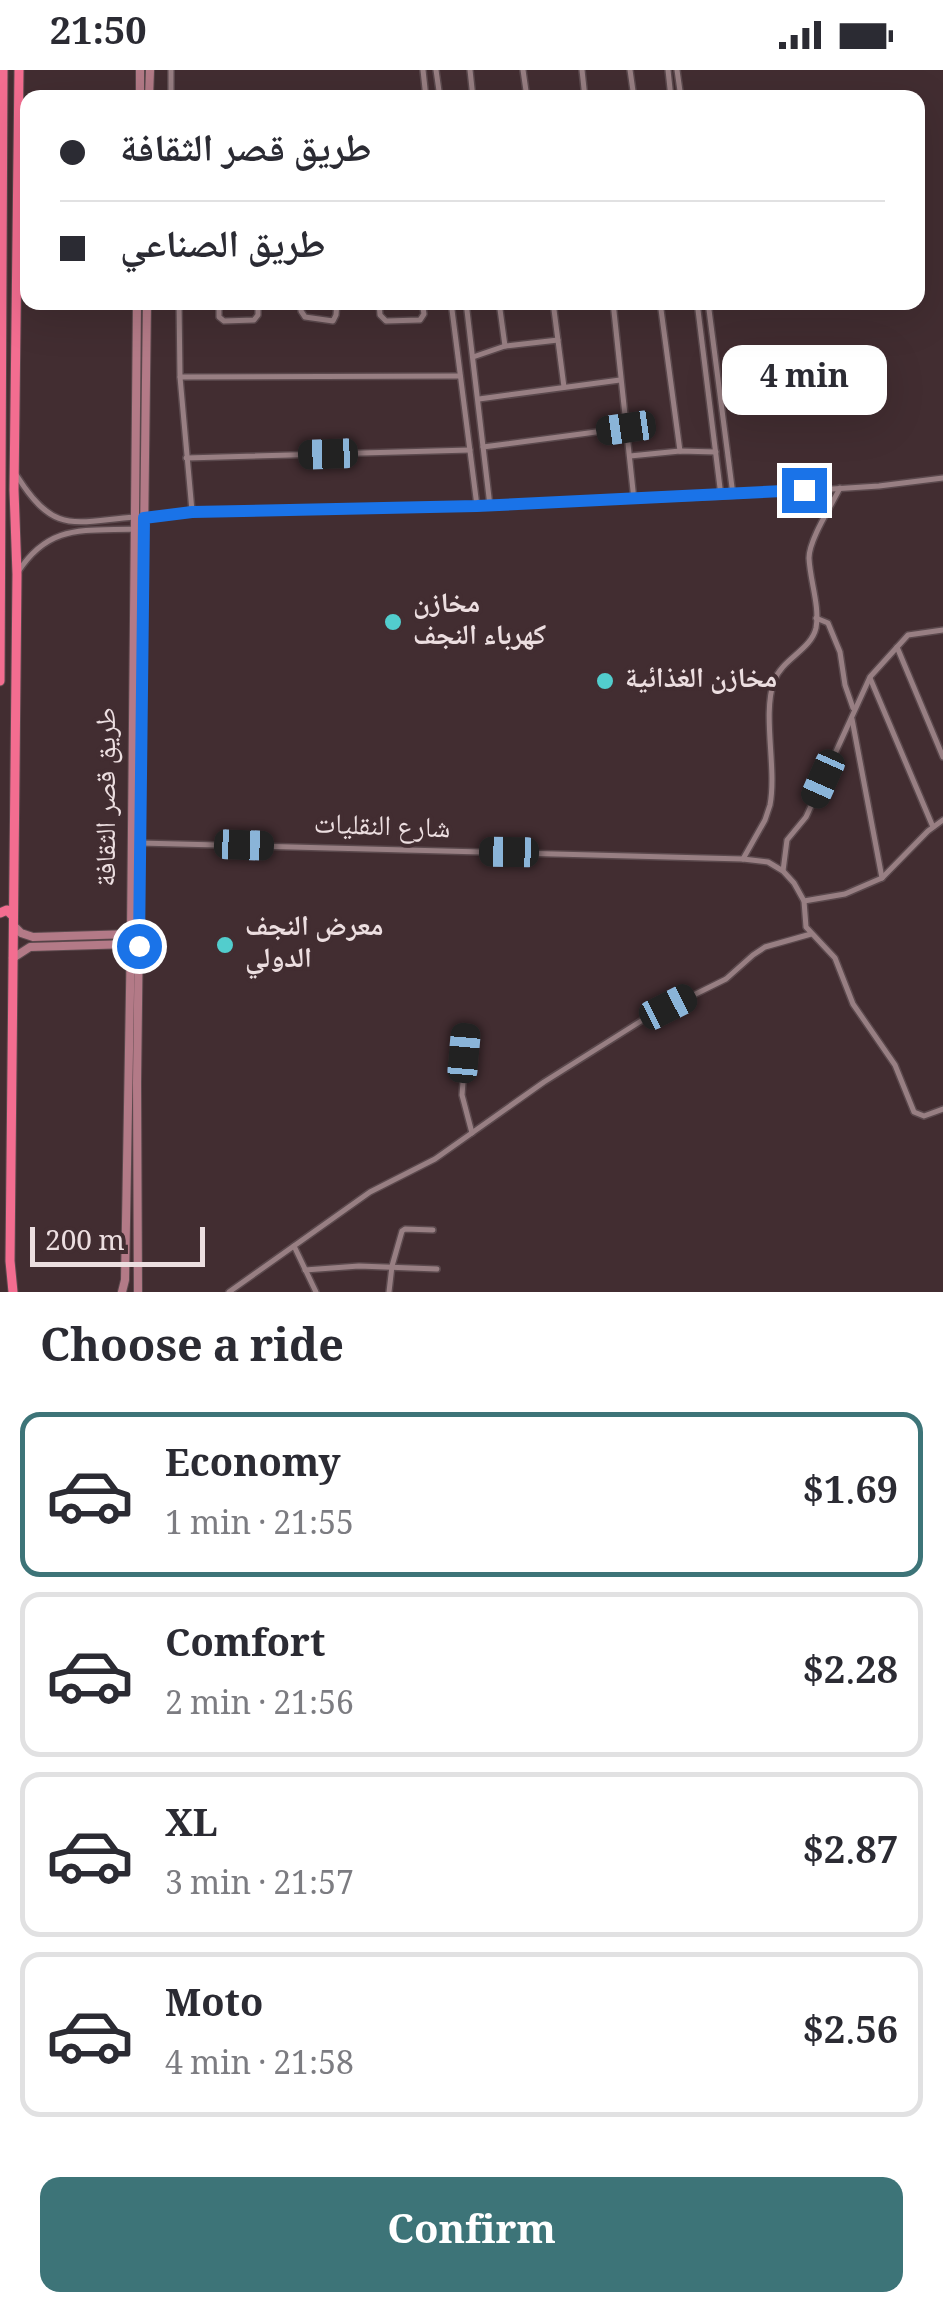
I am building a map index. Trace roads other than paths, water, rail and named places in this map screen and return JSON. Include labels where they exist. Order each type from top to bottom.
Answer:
[{"type":"highway","points":[[0,681],[4,70]]},
{"type":"highway","points":[[12,1292],[13,921],[8,887],[17,574],[14,470],[20,70]]},
{"type":"highway","points":[[3,82],[12,76],[20,82]]},
{"type":"highway","points":[[0,913],[7,910],[13,921]]},
{"type":"street","name":"طريق قصر الثقافة","points":[[122,1292],[131,939],[137,310]]},
{"type":"street","name":"طريق قصر الثقافة","points":[[138,1292],[147,310]]},
{"type":"street","points":[[179,310],[180,377],[192,512]]},
{"type":"street","points":[[220,310],[224,322],[254,320],[258,310]]},
{"type":"street","points":[[301,310],[305,317],[332,321],[336,310]]},
{"type":"street","points":[[380,310],[386,321],[420,320],[423,310]]},
{"type":"street","points":[[452,310],[477,506]]},
{"type":"street","points":[[467,310],[490,506]]},
{"type":"street","points":[[501,310],[505,346]]},
{"type":"street","points":[[554,310],[564,386]]},
{"type":"street","points":[[614,310],[634,500]]},
{"type":"street","points":[[661,310],[680,451]]},
{"type":"street","points":[[698,310],[721,496]]},
{"type":"street","points":[[709,310],[733,494]]},
{"type":"street","points":[[473,357],[505,346],[558,340]]},
{"type":"street","points":[[705,366],[716,364]]},
{"type":"street","points":[[180,377],[460,376]]},
{"type":"street","points":[[478,399],[620,380]]},
{"type":"street","points":[[483,447],[626,428]]},
{"type":"street","points":[[186,458],[470,450]]},
{"type":"street","points":[[630,456],[716,452]]},
{"type":"street","points":[[14,470],[36,502],[60,520],[134,517]]},
{"type":"street","points":[[144,518],[192,512],[490,506],[721,496],[943,478]]},
{"type":"street","points":[[743,859],[770,805],[773,684],[782,666],[811,638],[816,626],[809,554],[840,488]]},
{"type":"street","points":[[134,496],[145,496]]},
{"type":"street","points":[[17,574],[35,549],[56,536],[134,528]]},
{"type":"street","points":[[133,613],[143,612]]},
{"type":"street","points":[[816,618],[828,623],[840,652],[882,878]]},
{"type":"street","points":[[943,630],[908,635],[870,677],[808,813],[787,840],[782,870],[804,901],[805,922],[811,934],[835,958],[853,1004],[895,1066],[914,1112],[924,1116],[943,1109]]},
{"type":"street","points":[[897,647],[943,757]]},
{"type":"street","points":[[870,677],[934,827]]},
{"type":"street","points":[[804,901],[846,894],[882,878],[943,820]]},
{"type":"street","name":"شارع النقليات","points":[[140,842],[743,859],[768,862],[782,870]]},
{"type":"street","points":[[13,921],[28,936],[131,939]]},
{"type":"street","points":[[230,1292],[370,1192],[435,1159],[544,1082],[641,1021],[731,976],[759,950],[811,934]]},
{"type":"street","points":[[28,936],[24,940],[30,947]]},
{"type":"street","points":[[13,958],[30,947],[131,939]]},
{"type":"street","points":[[467,1029],[462,1095],[472,1133]]},
{"type":"street","points":[[389,1292],[402,1231],[433,1230]]},
{"type":"street","points":[[294,1246],[316,1292]]},
{"type":"street","points":[[306,1270],[392,1266],[437,1270]]},
{"type":"place","name":"مخازن كهرباء النجف","points":[[393,622]]},
{"type":"place","name":"مخازن الغذائية","points":[[605,681]]},
{"type":"place","name":"معرض النجف الدولي","points":[[225,945]]}]
